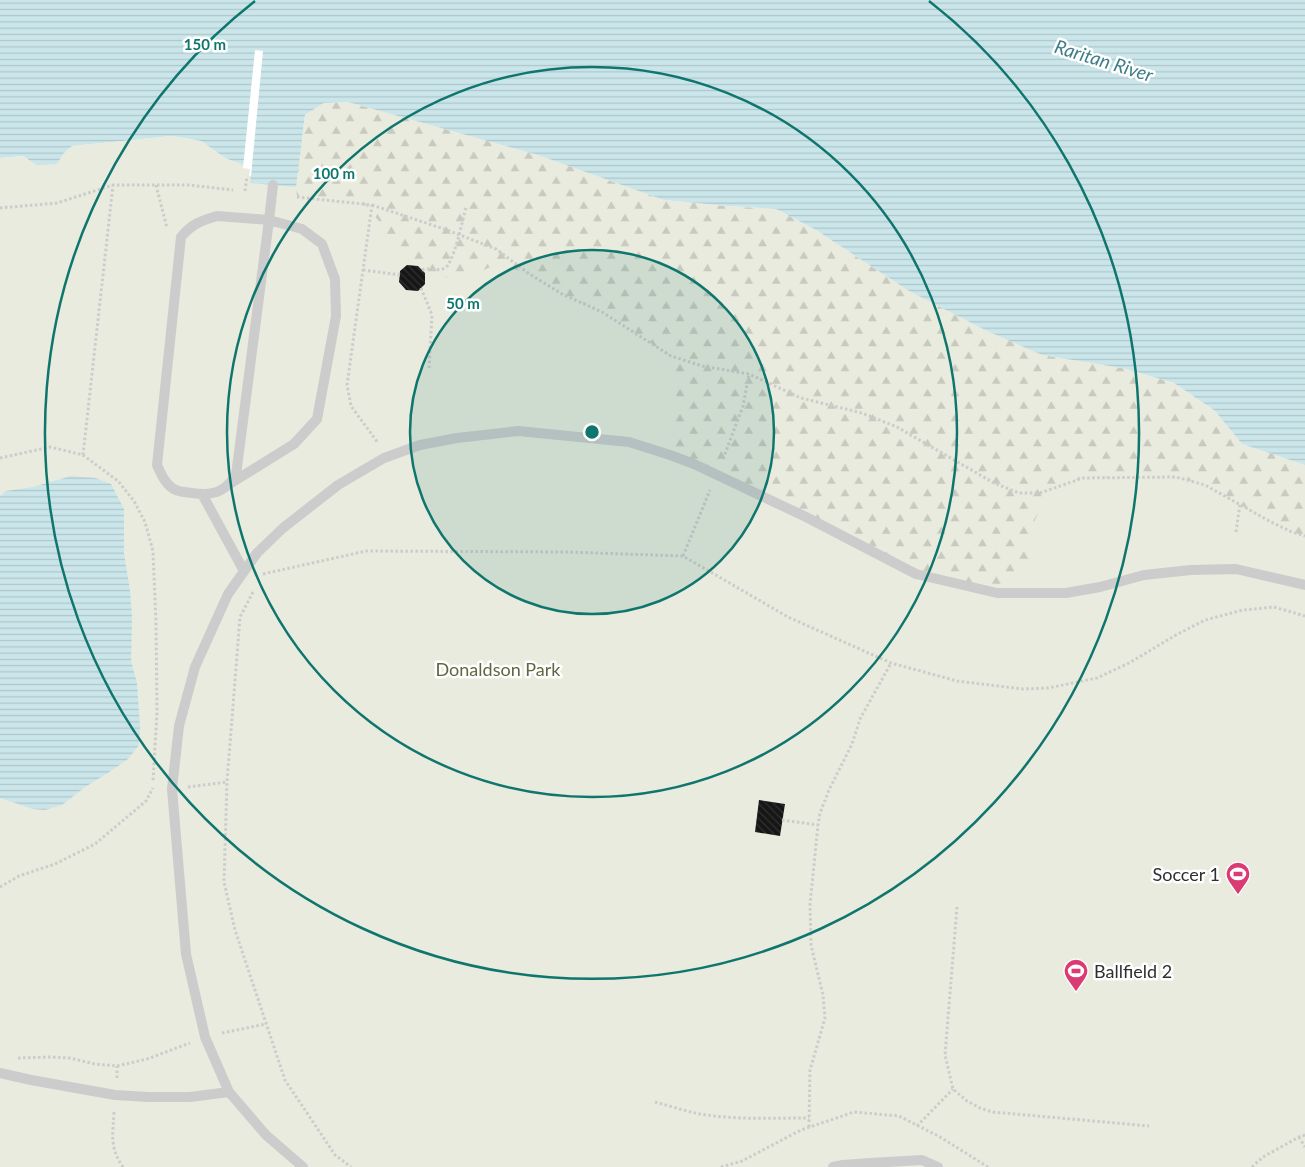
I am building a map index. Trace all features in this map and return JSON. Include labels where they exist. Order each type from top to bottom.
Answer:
[{"type":"lane","points":[[230,484],[236,476],[273,186]]},
{"type":"lane","points":[[217,216],[269,220],[302,229],[322,244],[336,279],[336,316],[317,419],[294,444],[222,490],[212,494],[175,490],[164,480],[157,465],[180,237],[188,228],[203,220],[217,216]]},
{"type":"lane","points":[[303,1167],[266,1135],[229,1092],[205,1037],[186,954],[172,790],[179,726],[195,667],[228,594],[256,553],[283,528],[338,486],[384,458],[420,446],[457,438],[518,431],[629,442],[694,464],[806,517],[916,574],[997,593],[1066,593],[1100,587],[1144,574],[1192,570],[1236,569],[1305,585]]},
{"type":"lane","points":[[202,494],[244,571]]},
{"type":"lane","points":[[0,1073],[115,1095],[190,1097],[229,1092]]},
{"type":"lane","points":[[833,1167],[922,1160],[938,1167]]},
{"type":"path","points":[[245,191],[247,176]]},
{"type":"path","points":[[83,455],[113,185]]},
{"type":"path","points":[[0,208],[57,204],[113,185],[189,185],[232,190]]},
{"type":"path","points":[[156,185],[167,228],[180,237]]},
{"type":"path","points":[[372,205],[496,249],[528,273],[562,294],[602,312],[671,356],[702,366],[749,374],[801,398],[862,413],[897,427],[994,484],[1019,493],[1040,493],[1083,478],[1176,477],[1205,485],[1270,522],[1305,536]]},
{"type":"path","points":[[422,270],[427,268],[438,270],[445,268],[449,264],[453,256],[466,207]]},
{"type":"path","points":[[363,270],[400,276]]},
{"type":"path","points":[[421,288],[432,315],[429,368]]},
{"type":"path","points":[[0,458],[50,447],[83,455],[118,481],[134,500],[145,522],[153,551],[157,712],[153,789],[146,801],[95,844],[55,864],[19,876],[0,887]]},
{"type":"path","points":[[1236,532],[1240,504]]},
{"type":"path","points":[[263,574],[366,551],[568,552],[683,556],[788,617],[890,662],[957,681],[1023,689],[1048,688],[1097,678],[1129,663],[1205,620],[1243,610],[1274,607],[1305,616]]},
{"type":"path","points":[[253,591],[240,617],[227,782],[224,882],[236,930],[285,1080],[335,1156],[351,1167]]},
{"type":"path","points":[[809,1127],[810,1070],[825,1018],[823,995],[810,945],[810,904],[820,813],[829,790],[852,744],[860,719],[890,662]]},
{"type":"path","points":[[782,820],[818,826]]},
{"type":"path","points":[[956,906],[945,1055],[953,1089],[967,1101],[993,1112],[1149,1126]]},
{"type":"path","points":[[15,1058],[70,1058],[95,1064],[118,1066],[146,1059],[205,1037],[266,1024]]},
{"type":"path","points":[[118,1066],[112,1142],[114,1152],[123,1167]]},
{"type":"path","points":[[917,1126],[953,1089]]},
{"type":"path","points":[[654,1102],[700,1114],[719,1116],[809,1118]]},
{"type":"path","points":[[721,1167],[742,1161],[800,1130],[854,1112],[899,1116],[940,1137],[988,1167]]},
{"type":"path","points":[[1252,1167],[1263,1157],[1305,1136]]},
{"type":"path","points":[[1299,1138],[1305,1147]]},
{"type":"green space","name":"Donaldson Park","points":[[348,102],[538,155],[664,200],[816,230],[909,291],[987,331],[1042,355],[1122,368],[1215,411],[1242,444],[1305,465],[1305,1167],[0,1167],[0,158],[23,156],[37,164],[63,154],[72,146],[172,136],[201,141],[225,158],[252,167],[251,183]]},
{"type":"green space","points":[[348,102],[538,155],[664,200],[776,209],[816,230],[909,291],[987,331],[1042,355],[1122,368],[1174,383],[1215,411],[1242,444],[1305,465],[1305,536],[1271,522],[1205,485],[1176,477],[1083,478],[1050,489],[1032,526],[1033,546],[1031,565],[1017,586],[997,593],[916,574],[670,455],[678,408],[671,356],[602,312],[562,294],[528,273],[496,264],[468,275],[441,278],[425,273],[418,266],[408,262],[401,252],[390,243],[384,227],[365,205],[297,197],[296,187],[305,115],[324,103]]},
{"type":"water","name":"Raritan River","points":[[0,0],[1305,0],[1305,465],[1242,444],[1215,411],[1174,383],[1122,368],[1042,355],[987,331],[909,291],[816,230],[776,209],[664,200],[538,155],[348,102],[324,103],[305,115],[296,187],[250,183],[252,167],[225,158],[201,141],[172,136],[72,146],[63,154],[57,164],[37,165],[23,156],[0,158]]},
{"type":"water","points":[[71,476],[96,478],[111,484],[124,509],[124,554],[130,590],[132,616],[131,661],[137,683],[140,726],[139,745],[128,759],[85,787],[62,805],[45,810],[33,809],[0,798],[0,496],[6,491],[33,487]]},
{"type":"pier","points":[[255,50],[263,51],[251,176],[249,176],[250,169],[243,168]]},
{"type":"building","points":[[407,265],[418,266],[425,273],[425,284],[418,291],[406,290],[399,282],[400,271]]},
{"type":"building","points":[[759,800],[785,804],[780,836],[755,832]]},
{"type":"place","name":"Soccer 1","points":[[1238,895]]},
{"type":"place","name":"Ballfield 2","points":[[1076,992]]}]
